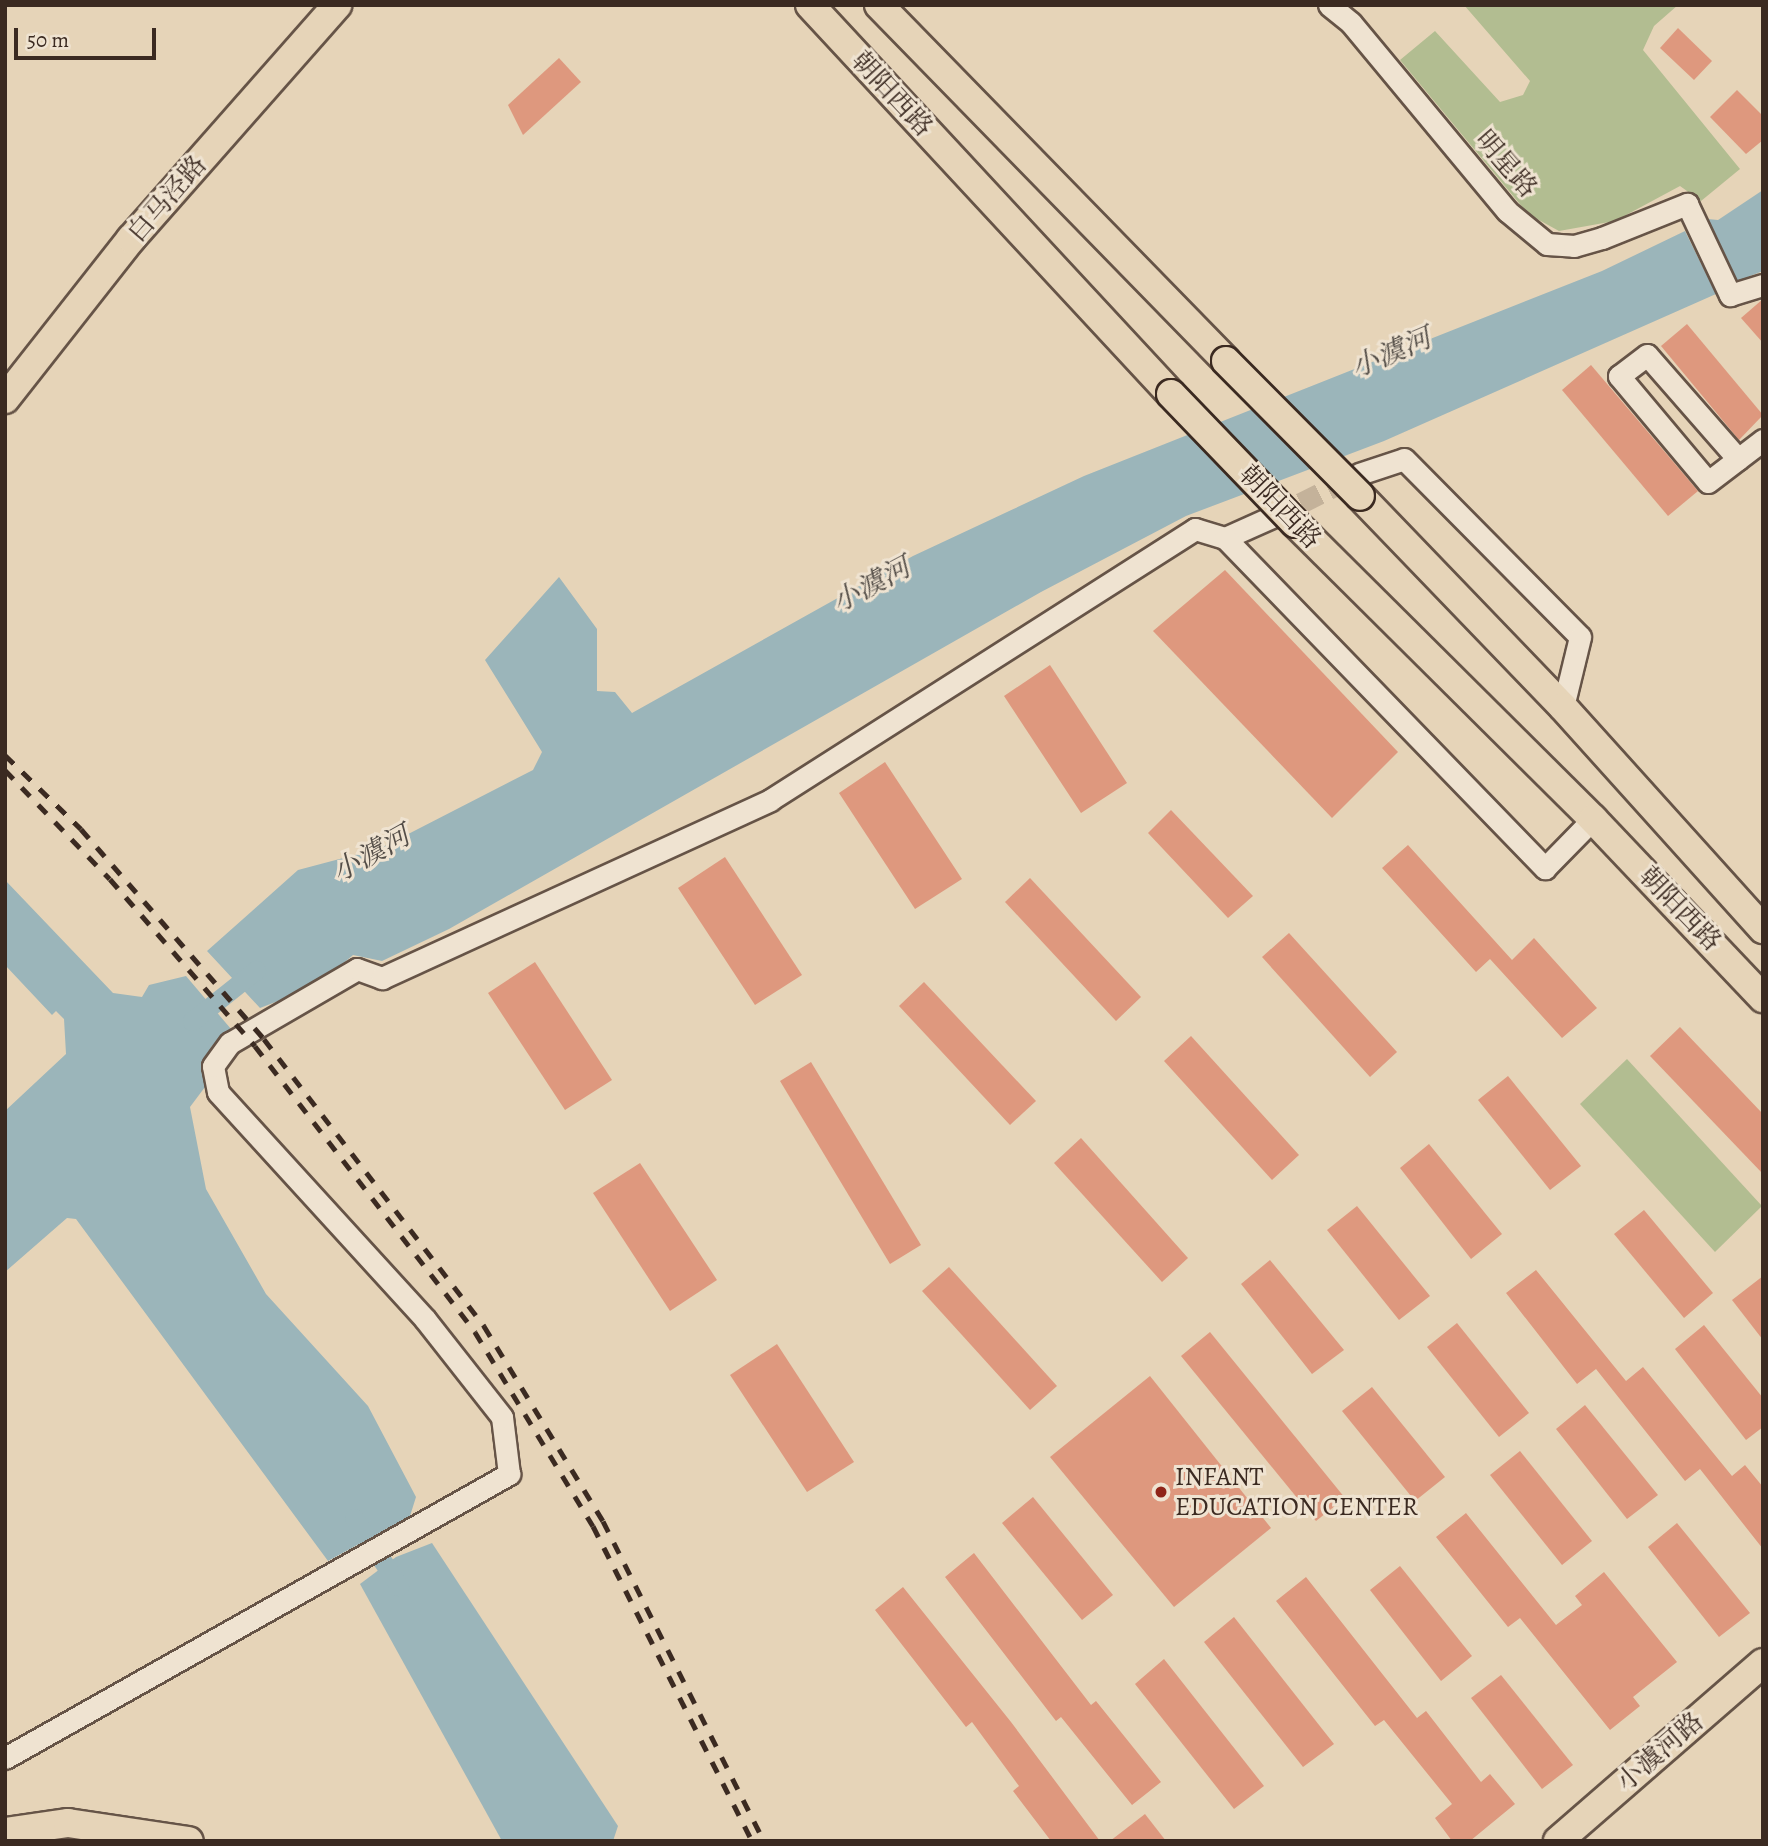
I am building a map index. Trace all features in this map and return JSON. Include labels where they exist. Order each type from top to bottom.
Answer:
[{"type":"main road","name":"白马泾路","points":[[5,399],[131,239],[337,5]]},
{"type":"main road","name":"朝阳西路","points":[[810,5],[1171,394],[1283,520],[1593,819],[1763,998]]},
{"type":"main road","name":"朝阳西路","points":[[879,5],[1226,361],[1360,485],[1763,929]]},
{"type":"main road","name":"小澞河路","points":[[1558,1841],[1763,1663]]},
{"type":"main road","points":[[5,1832],[68,1823],[190,1841]]},
{"type":"street","name":"明星路","points":[[1329,5],[1351,23],[1507,211],[1547,244],[1574,246],[1602,238],[1687,204],[1730,295],[1763,285]]},
{"type":"street","points":[[1738,459],[1647,355],[1619,376],[1708,482],[1763,440]]},
{"type":"street","points":[[1360,485],[1404,459],[1580,637],[1563,707]]},
{"type":"street","points":[[1225,538],[1283,520]]},
{"type":"street","points":[[5,1758],[509,1474],[502,1417],[425,1319],[218,1092],[212,1066],[230,1043],[357,970],[382,978],[770,800],[1195,529],[1225,538],[1545,868],[1593,819]]},
{"type":"green space","points":[[1464,5],[1678,5],[1654,26],[1643,50],[1740,169],[1701,201],[1680,186],[1615,221],[1559,231],[1528,214],[1400,60],[1435,31],[1500,102],[1523,95],[1530,81]]},
{"type":"green space","points":[[1627,1059],[1762,1206],[1715,1252],[1580,1104]]},
{"type":"water","points":[[1763,190],[1763,271],[1735,282],[1708,219],[1718,220]]},
{"type":"water","points":[[1685,231],[1716,294],[1384,441],[1186,516],[1041,592],[449,929],[382,961],[353,955],[317,986],[260,1008],[207,951],[298,870],[381,848],[533,770],[542,752],[485,660],[559,577],[597,629],[597,691],[615,692],[632,713],[913,556],[1084,476],[1602,271]]},
{"type":"water","points":[[5,880],[113,993],[142,997],[149,985],[186,976],[231,1029],[211,1047],[205,1087],[190,1107],[206,1189],[266,1294],[368,1406],[416,1497],[410,1516],[328,1561],[76,1219],[67,1218],[5,1272],[5,1111],[66,1054],[64,1019],[56,1011],[52,1015],[5,965]]},
{"type":"water","points":[[432,1543],[618,1826],[613,1841],[502,1841],[360,1584],[396,1557]]},
{"type":"building","points":[[1678,28],[1712,61],[1694,80],[1660,48]]},
{"type":"building","points":[[559,58],[581,82],[523,135],[508,105]]},
{"type":"building","points":[[1737,90],[1763,116],[1763,140],[1746,154],[1710,117]]},
{"type":"building","points":[[1763,299],[1763,343],[1741,318]]},
{"type":"building","points":[[1687,324],[1763,415],[1739,440],[1661,346]]},
{"type":"building","points":[[1591,365],[1698,491],[1668,516],[1562,390]]},
{"type":"building","points":[[1225,570],[1398,752],[1332,818],[1153,631]]},
{"type":"building","points":[[1050,665],[1127,783],[1081,813],[1004,696]]},
{"type":"building","points":[[885,762],[962,879],[915,909],[839,793]]},
{"type":"building","points":[[1171,810],[1253,896],[1228,918],[1148,833]]},
{"type":"building","points":[[1408,845],[1512,960],[1534,938],[1597,1008],[1562,1038],[1490,959],[1476,972],[1382,868]]},
{"type":"building","points":[[725,857],[802,975],[755,1005],[678,888]]},
{"type":"building","points":[[1030,878],[1141,997],[1116,1021],[1005,902]]},
{"type":"building","points":[[1289,933],[1397,1052],[1370,1077],[1262,957]]},
{"type":"building","points":[[535,962],[612,1080],[565,1110],[488,993]]},
{"type":"building","points":[[924,982],[1036,1101],[1010,1125],[899,1006]]},
{"type":"building","points":[[1680,1027],[1763,1114],[1763,1174],[1650,1056]]},
{"type":"building","points":[[1191,1036],[1299,1155],[1272,1180],[1164,1061]]},
{"type":"building","points":[[811,1062],[921,1245],[890,1264],[780,1081]]},
{"type":"building","points":[[1508,1076],[1581,1166],[1550,1190],[1478,1100]]},
{"type":"building","points":[[1081,1138],[1188,1258],[1162,1282],[1054,1163]]},
{"type":"building","points":[[1429,1144],[1502,1234],[1471,1259],[1400,1168]]},
{"type":"building","points":[[640,1163],[717,1280],[670,1311],[593,1193]]},
{"type":"building","points":[[1357,1206],[1430,1296],[1399,1320],[1327,1230]]},
{"type":"building","points":[[1644,1210],[1713,1293],[1684,1318],[1614,1234]]},
{"type":"building","points":[[1270,1260],[1344,1350],[1312,1374],[1241,1284]]},
{"type":"building","points":[[949,1267],[1057,1386],[1030,1410],[922,1291]]},
{"type":"building","points":[[1536,1270],[1626,1381],[1643,1367],[1732,1476],[1745,1465],[1763,1487],[1763,1549],[1700,1469],[1685,1481],[1596,1369],[1577,1384],[1506,1293]]},
{"type":"building","points":[[1763,1276],[1763,1340],[1732,1300]]},
{"type":"building","points":[[1457,1323],[1529,1413],[1499,1437],[1427,1347]]},
{"type":"building","points":[[1704,1325],[1763,1398],[1763,1427],[1746,1440],[1675,1349]]},
{"type":"building","points":[[1210,1332],[1345,1498],[1316,1521],[1181,1356]]},
{"type":"building","points":[[777,1344],[854,1462],[807,1492],[730,1375]]},
{"type":"building","name":"INFANT EDUCATION CENTER","points":[[1150,1376],[1271,1528],[1174,1607],[1050,1457]]},
{"type":"building","points":[[1372,1387],[1445,1477],[1415,1501],[1342,1411]]},
{"type":"building","points":[[1585,1405],[1658,1495],[1627,1519],[1556,1429]]},
{"type":"building","points":[[1520,1451],[1592,1541],[1562,1565],[1490,1475]]},
{"type":"building","points":[[1033,1497],[1113,1595],[1082,1620],[1002,1523]]},
{"type":"building","points":[[1466,1513],[1556,1625],[1582,1605],[1575,1596],[1604,1572],[1677,1662],[1633,1697],[1640,1706],[1610,1730],[1520,1618],[1508,1627],[1436,1537]]},
{"type":"building","points":[[1677,1523],[1750,1613],[1719,1637],[1648,1547]]},
{"type":"building","points":[[974,1553],[1091,1705],[1096,1701],[1161,1782],[1132,1805],[1061,1717],[1056,1721],[945,1577]]},
{"type":"building","points":[[1400,1566],[1472,1656],[1441,1681],[1370,1590]]},
{"type":"building","points":[[1306,1577],[1417,1718],[1426,1711],[1481,1782],[1490,1774],[1515,1804],[1470,1841],[1452,1841],[1435,1818],[1452,1804],[1384,1720],[1375,1726],[1276,1601]]},
{"type":"building","points":[[903,1587],[1011,1722],[1100,1841],[1051,1841],[1013,1791],[1019,1786],[972,1722],[966,1727],[875,1610]]},
{"type":"building","points":[[1234,1617],[1334,1744],[1303,1767],[1204,1642]]},
{"type":"building","points":[[1164,1659],[1264,1786],[1234,1809],[1135,1684]]},
{"type":"building","points":[[1501,1675],[1573,1765],[1542,1789],[1471,1698]]},
{"type":"building","points":[[1145,1814],[1166,1841],[1110,1841]]},
{"type":"waterway","name":"小澞河","points":[[192,1021],[256,970]]},
{"type":"waterway","points":[[354,1518],[399,1586]]},
{"type":"tunnel","points":[[1273,517],[1357,475]]},
{"type":"railway","points":[[5,755],[81,829],[264,1039],[484,1326],[603,1521],[764,1841]]},
{"type":"railway","points":[[5,770],[110,879],[255,1046],[475,1332],[593,1526],[752,1841]]},
{"type":"place","name":"INFANT EDUCATION CENTER","points":[[1161,1492]]}]
